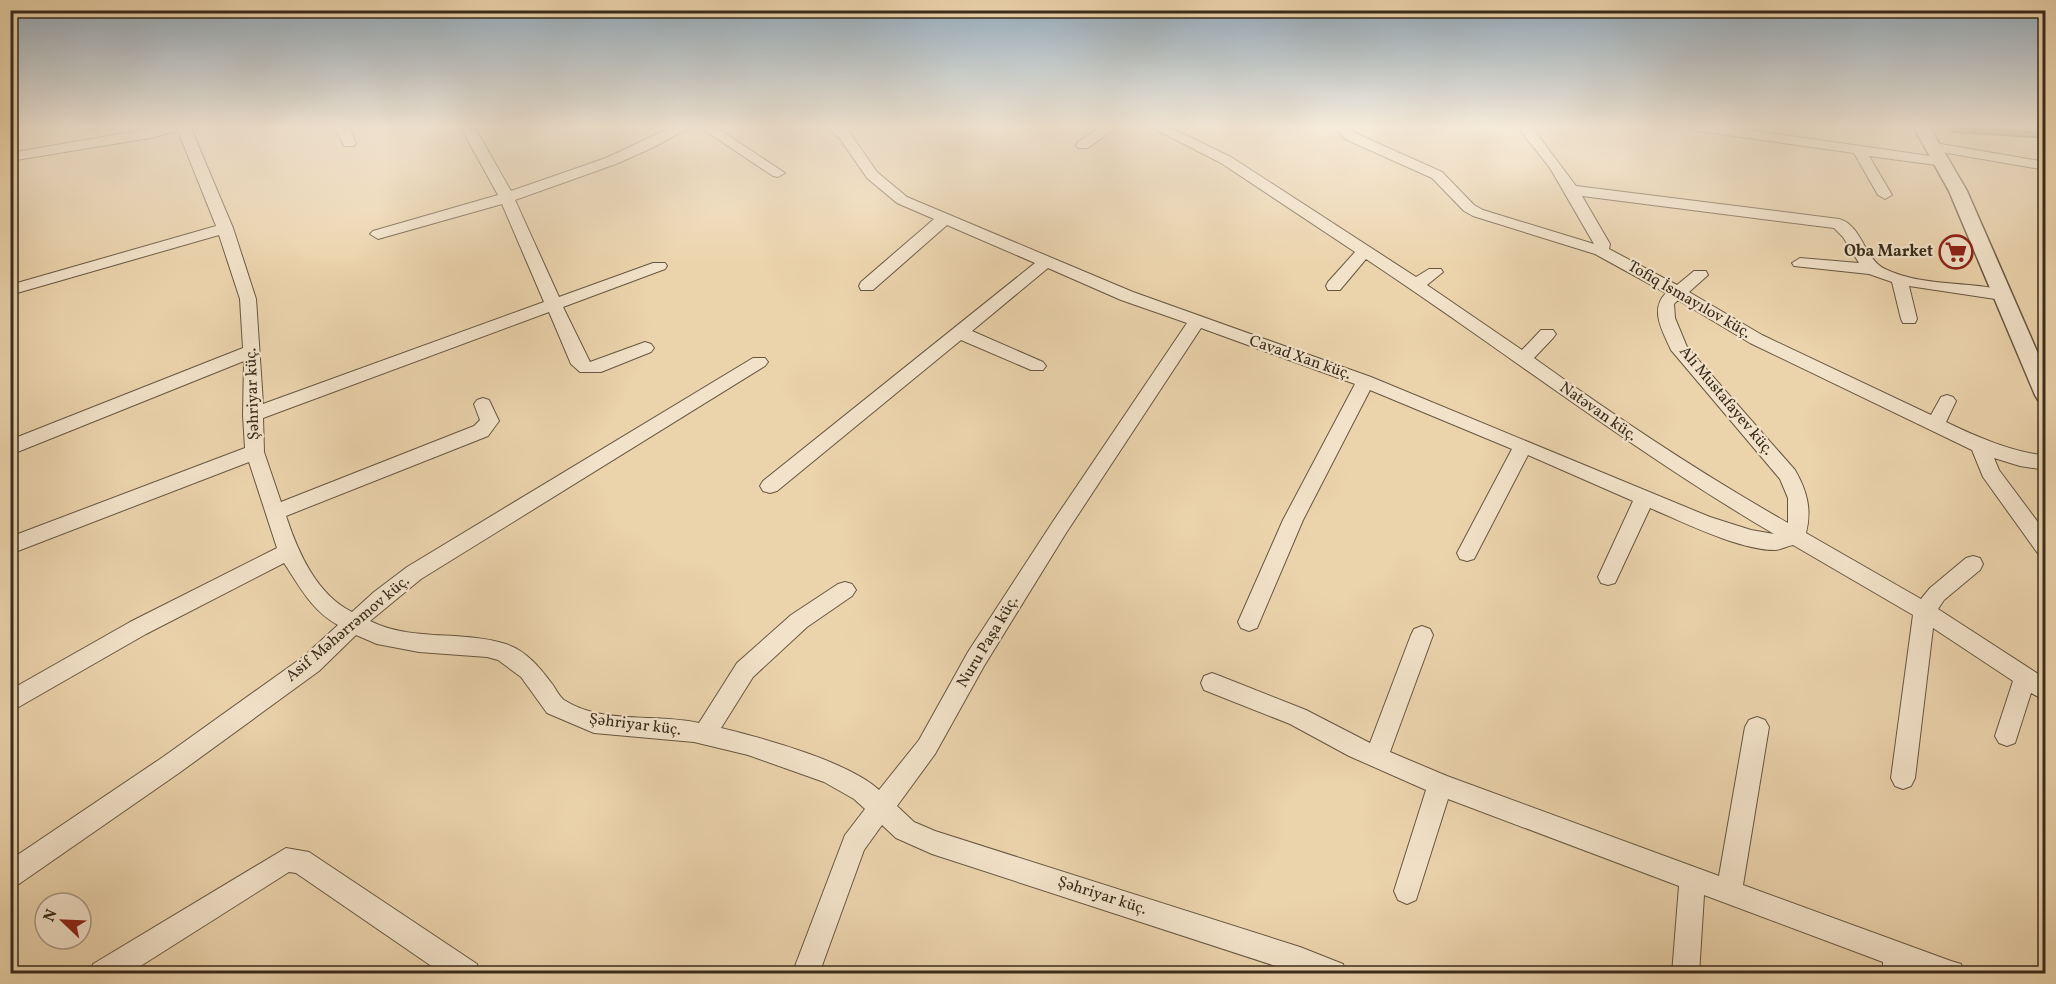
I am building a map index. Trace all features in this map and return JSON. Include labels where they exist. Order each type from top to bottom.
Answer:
[{"type":"street","name":"Şəhriyar küç.","points":[[202,172],[225,228],[248,299],[255,453],[288,552],[319,600],[334,613],[356,622],[377,635],[419,643],[487,648],[505,653],[529,670],[555,706],[594,723],[705,735],[748,745],[831,774],[863,791],[905,830],[932,842],[1300,960],[1333,974]]},
{"type":"street","points":[[494,172],[580,364],[586,368],[595,368],[645,348]]},
{"type":"street","points":[[378,234],[505,199],[581,172]]},
{"type":"street","name":"Cavad Xan küç.","points":[[870,172],[886,189],[902,200],[1045,262],[1197,321],[1365,381],[1524,446],[1644,499],[1751,538],[1776,542],[1794,536]]},
{"type":"street","name":"Natəvan küç.","points":[[1244,172],[1416,285],[1722,494],[1924,611],[2046,691]]},
{"type":"street","name":"Tofiq İsmayılov küç.","points":[[1430,172],[1437,175],[1469,208],[1478,213],[1601,251],[1645,273],[1773,348],[1980,446],[2020,459],[2046,463]]},
{"type":"street","points":[[1559,172],[1602,244],[1601,251]]},
{"type":"street","points":[[1871,172],[1884,195]]},
{"type":"street","points":[[1949,172],[1963,198],[2002,296],[2046,395]]},
{"type":"street","points":[[1570,190],[1839,224],[1849,232],[1873,269]]},
{"type":"street","points":[[867,286],[945,219]]},
{"type":"street","points":[[10,290],[225,228]]},
{"type":"street","points":[[1334,286],[1365,252]]},
{"type":"street","points":[[770,486],[1045,262]]},
{"type":"street","points":[[1800,263],[1873,269],[1899,278],[2002,296]]},
{"type":"street","points":[[252,415],[659,266]]},
{"type":"street","points":[[1416,285],[1436,272]]},
{"type":"street","name":"Alı Mustafayev küç.","points":[[1700,275],[1669,300],[1666,307],[1667,319],[1680,350],[1788,475],[1797,492],[1801,516],[1794,536]]},
{"type":"street","points":[[1899,278],[1909,319]]},
{"type":"street","name":"Nuru Paşa küç.","points":[[805,974],[854,843],[880,807],[910,773],[976,659],[1059,528],[1197,321]]},
{"type":"street","points":[[960,332],[1037,366]]},
{"type":"street","points":[[1523,359],[1547,334]]},
{"type":"street","points":[[10,448],[252,351]]},
{"type":"street","name":"Asif Məhərrəmov küç.","points":[[10,874],[171,765],[311,664],[381,598],[414,573],[759,362]]},
{"type":"street","points":[[1249,622],[1293,520],[1365,381]]},
{"type":"street","points":[[1936,425],[1947,401]]},
{"type":"street","points":[[275,512],[480,431],[490,421],[483,404]]},
{"type":"street","points":[[1467,553],[1524,446]]},
{"type":"street","points":[[1980,446],[1990,472],[2046,549]]},
{"type":"street","points":[[10,546],[255,453]]},
{"type":"street","points":[[1608,577],[1644,499]]},
{"type":"street","points":[[10,702],[138,628],[288,552]]},
{"type":"street","points":[[1903,778],[1924,611],[1937,594],[1973,564]]},
{"type":"street","points":[[705,735],[745,670],[799,621],[844,590]]},
{"type":"street","points":[[1377,758],[1422,635]]},
{"type":"street","points":[[2007,736],[2025,677]]},
{"type":"street","points":[[1212,684],[1298,717],[1377,758],[1440,785],[1729,890],[1896,963],[1951,974]]},
{"type":"street","points":[[1729,890],[1757,727]]},
{"type":"street","points":[[1407,891],[1440,785]]},
{"type":"street","points":[[103,974],[286,860],[300,861],[467,974]]},
{"type":"street","points":[[1685,974],[1694,877]]},
{"type":"place","name":"Oba Market","points":[[1956,252]]}]
